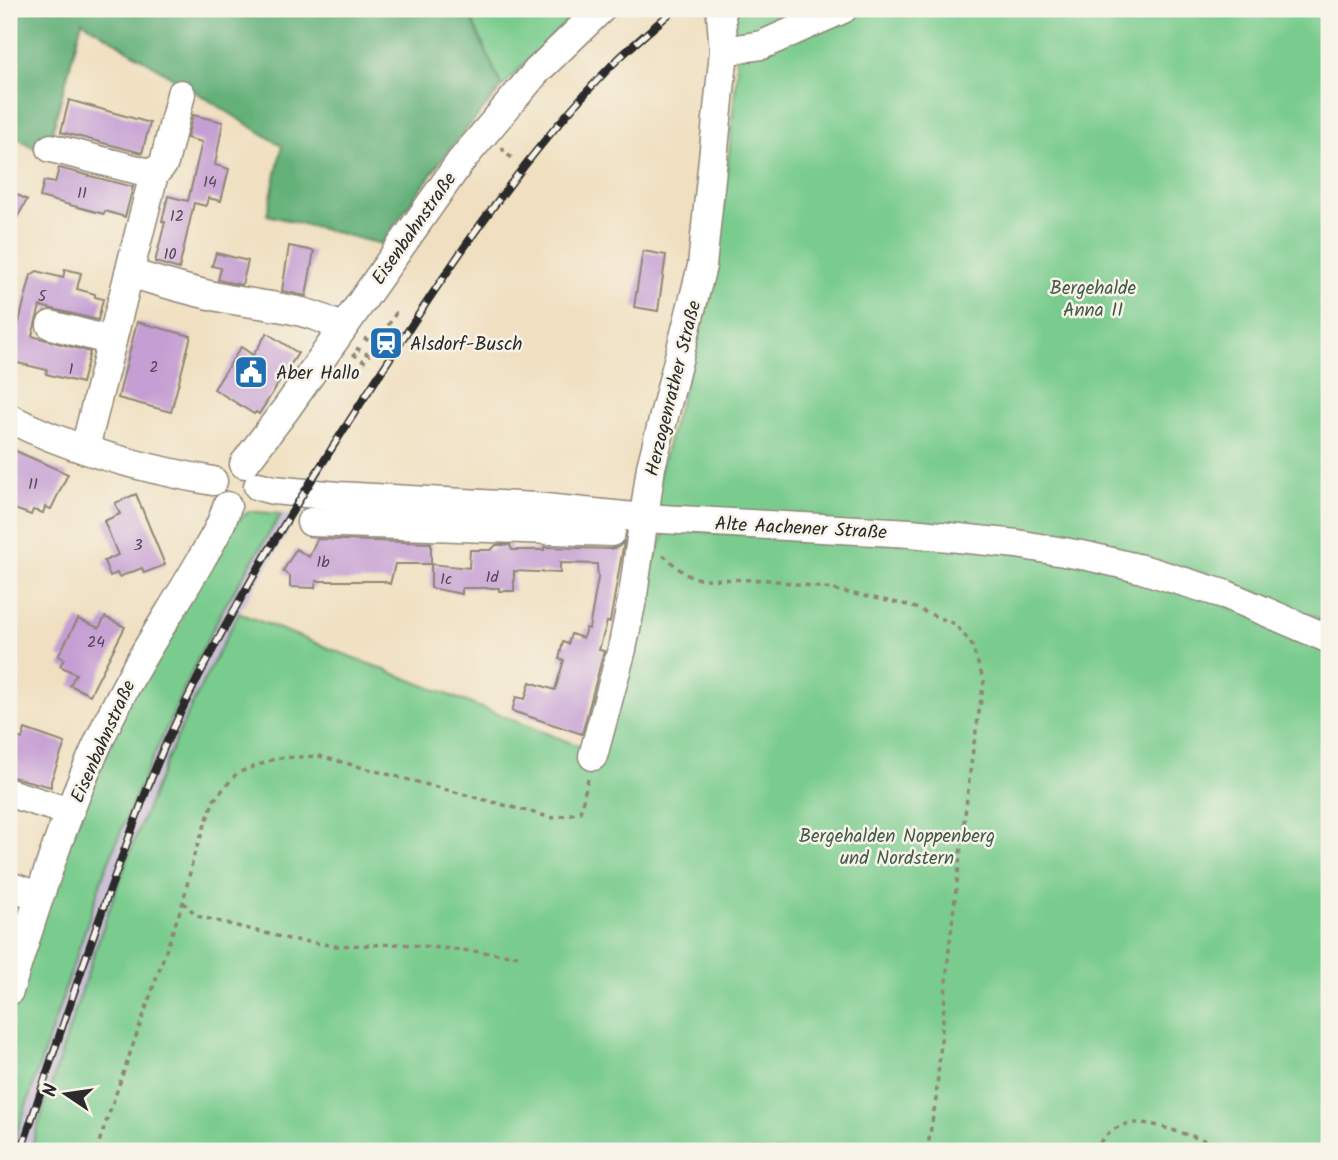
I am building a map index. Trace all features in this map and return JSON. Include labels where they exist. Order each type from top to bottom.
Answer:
[{"type":"street","name":"Eisenbahnstraße","points":[[251,475],[280,419],[345,336],[428,205],[483,133],[537,71],[601,9]]},
{"type":"street","points":[[724,51],[762,45],[843,9]]},
{"type":"street","name":"Herzogenrather Straße","points":[[593,756],[621,649],[651,467],[702,266],[724,51],[720,15]]},
{"type":"street","points":[[85,448],[155,174],[164,163],[181,94]]},
{"type":"street","points":[[51,148],[155,174]]},
{"type":"street","points":[[129,273],[250,304],[298,312],[333,323],[345,336]]},
{"type":"street","points":[[51,325],[112,341]]},
{"type":"street","points":[[9,418],[85,448],[135,464],[213,481]]},
{"type":"street","points":[[231,463],[251,475],[253,499],[248,503],[228,506],[216,496],[213,481],[219,469],[225,465],[231,463]]},
{"type":"street","name":"Alte Aachener Straße","points":[[251,475],[272,490],[535,507],[643,526]]},
{"type":"street","name":"Eisenbahnstraße","points":[[9,991],[39,896],[87,769],[133,674],[189,582],[228,506]]},
{"type":"street","name":"Alte Aachener Straße","points":[[311,522],[911,533],[1017,544],[1109,561],[1227,595],[1329,639]]},
{"type":"street","points":[[9,793],[70,812]]},
{"type":"street","points":[[9,886],[39,896]]},
{"type":"path","points":[[345,336],[369,355],[396,313],[398,314]]},
{"type":"path","points":[[643,526],[685,575],[699,579],[769,580],[908,605],[955,624],[971,643],[984,681],[967,797],[949,949],[936,1099],[927,1151]]},
{"type":"path","points":[[96,1151],[183,902],[194,855],[214,800],[237,773],[277,758],[319,756],[553,818],[580,812],[593,756]]},
{"type":"path","points":[[183,902],[197,916],[289,939],[335,946],[401,944],[520,956]]},
{"type":"path","points":[[1094,1151],[1103,1137],[1124,1124],[1145,1121],[1232,1151]]},
{"type":"shaded area","points":[[300,512],[239,613],[121,880],[30,1151],[11,1151],[104,873],[158,741],[223,609],[281,514]]},
{"type":"green space","points":[[9,9],[467,9],[502,87],[448,151],[381,244],[267,215],[282,146],[82,21],[46,155],[9,133]]},
{"type":"green space","points":[[467,9],[579,9],[502,87]]},
{"type":"green space","name":"Bergehalde Anna II","points":[[729,9],[1329,9],[1329,623],[1225,579],[1104,546],[649,509],[717,272],[737,71]]},
{"type":"green space","points":[[249,511],[281,514],[223,609],[131,806],[104,873],[9,1151],[9,1024],[45,900],[130,697],[236,522]]},
{"type":"green space","name":"Bergehalden Noppenberg und Nordstern","points":[[666,529],[1097,556],[1329,646],[1329,1151],[30,1151],[96,947],[132,846],[181,729],[239,613],[602,755],[656,555]]},
{"type":"building","points":[[69,100],[150,123],[142,153],[61,132]]},
{"type":"building","points":[[193,115],[223,122],[215,165],[229,169],[221,201],[208,198],[206,206],[194,203],[179,269],[155,262],[168,196],[188,201],[202,142],[187,138]]},
{"type":"building","points":[[59,168],[133,187],[125,217],[40,197],[44,181],[55,183]]},
{"type":"building","points":[[9,190],[27,200],[9,232]]},
{"type":"building","points":[[289,246],[314,251],[306,296],[282,291]]},
{"type":"building","points":[[643,251],[666,255],[658,311],[634,307]]},
{"type":"building","points":[[216,253],[248,261],[242,285],[218,280],[221,268],[212,266]]},
{"type":"building","points":[[65,269],[81,273],[77,289],[103,299],[98,320],[40,306],[32,336],[90,352],[82,383],[46,374],[47,370],[9,361],[9,336],[15,337],[31,275],[37,271],[63,278]]},
{"type":"building","points":[[137,322],[191,336],[171,412],[118,398]]},
{"type":"building","name":"Aber Hallo","points":[[267,333],[298,353],[259,414],[254,414],[214,389],[241,347],[253,355]]},
{"type":"building","points":[[9,448],[68,474],[51,509],[45,507],[43,513],[33,510],[31,515],[9,507]]},
{"type":"building","points":[[136,494],[165,565],[144,573],[142,568],[119,577],[117,573],[110,576],[104,561],[118,555],[104,521],[120,514],[115,503]]},
{"type":"building","points":[[317,539],[431,543],[431,564],[395,564],[390,584],[383,581],[316,581],[315,588],[290,587],[290,576],[283,571],[296,549],[309,557]]},
{"type":"building","points":[[624,542],[610,622],[607,622],[599,650],[604,651],[582,734],[512,711],[516,697],[525,699],[530,682],[555,690],[564,660],[559,659],[563,642],[568,644],[571,634],[583,638],[586,628],[589,629],[598,578],[597,564],[560,563],[560,573],[514,571],[514,591],[499,591],[499,588],[462,588],[462,594],[431,588],[431,564],[469,568],[470,550],[491,550],[496,545],[510,545],[512,550],[544,550],[544,547],[610,549]]},
{"type":"building","points":[[105,617],[125,627],[90,695],[70,685],[76,674],[60,666],[64,659],[58,656],[78,619],[99,628]]},
{"type":"building","points":[[25,729],[65,743],[51,787],[9,776],[9,734],[22,739]]},
{"type":"railway","points":[[21,1151],[70,1002],[155,769],[192,690],[246,590],[365,397],[496,203],[580,100],[618,59],[675,9]]},
{"type":"place","name":"Alsdorf-Busch","points":[[386,343]]},
{"type":"place","name":"Aber Hallo","points":[[251,372]]}]
